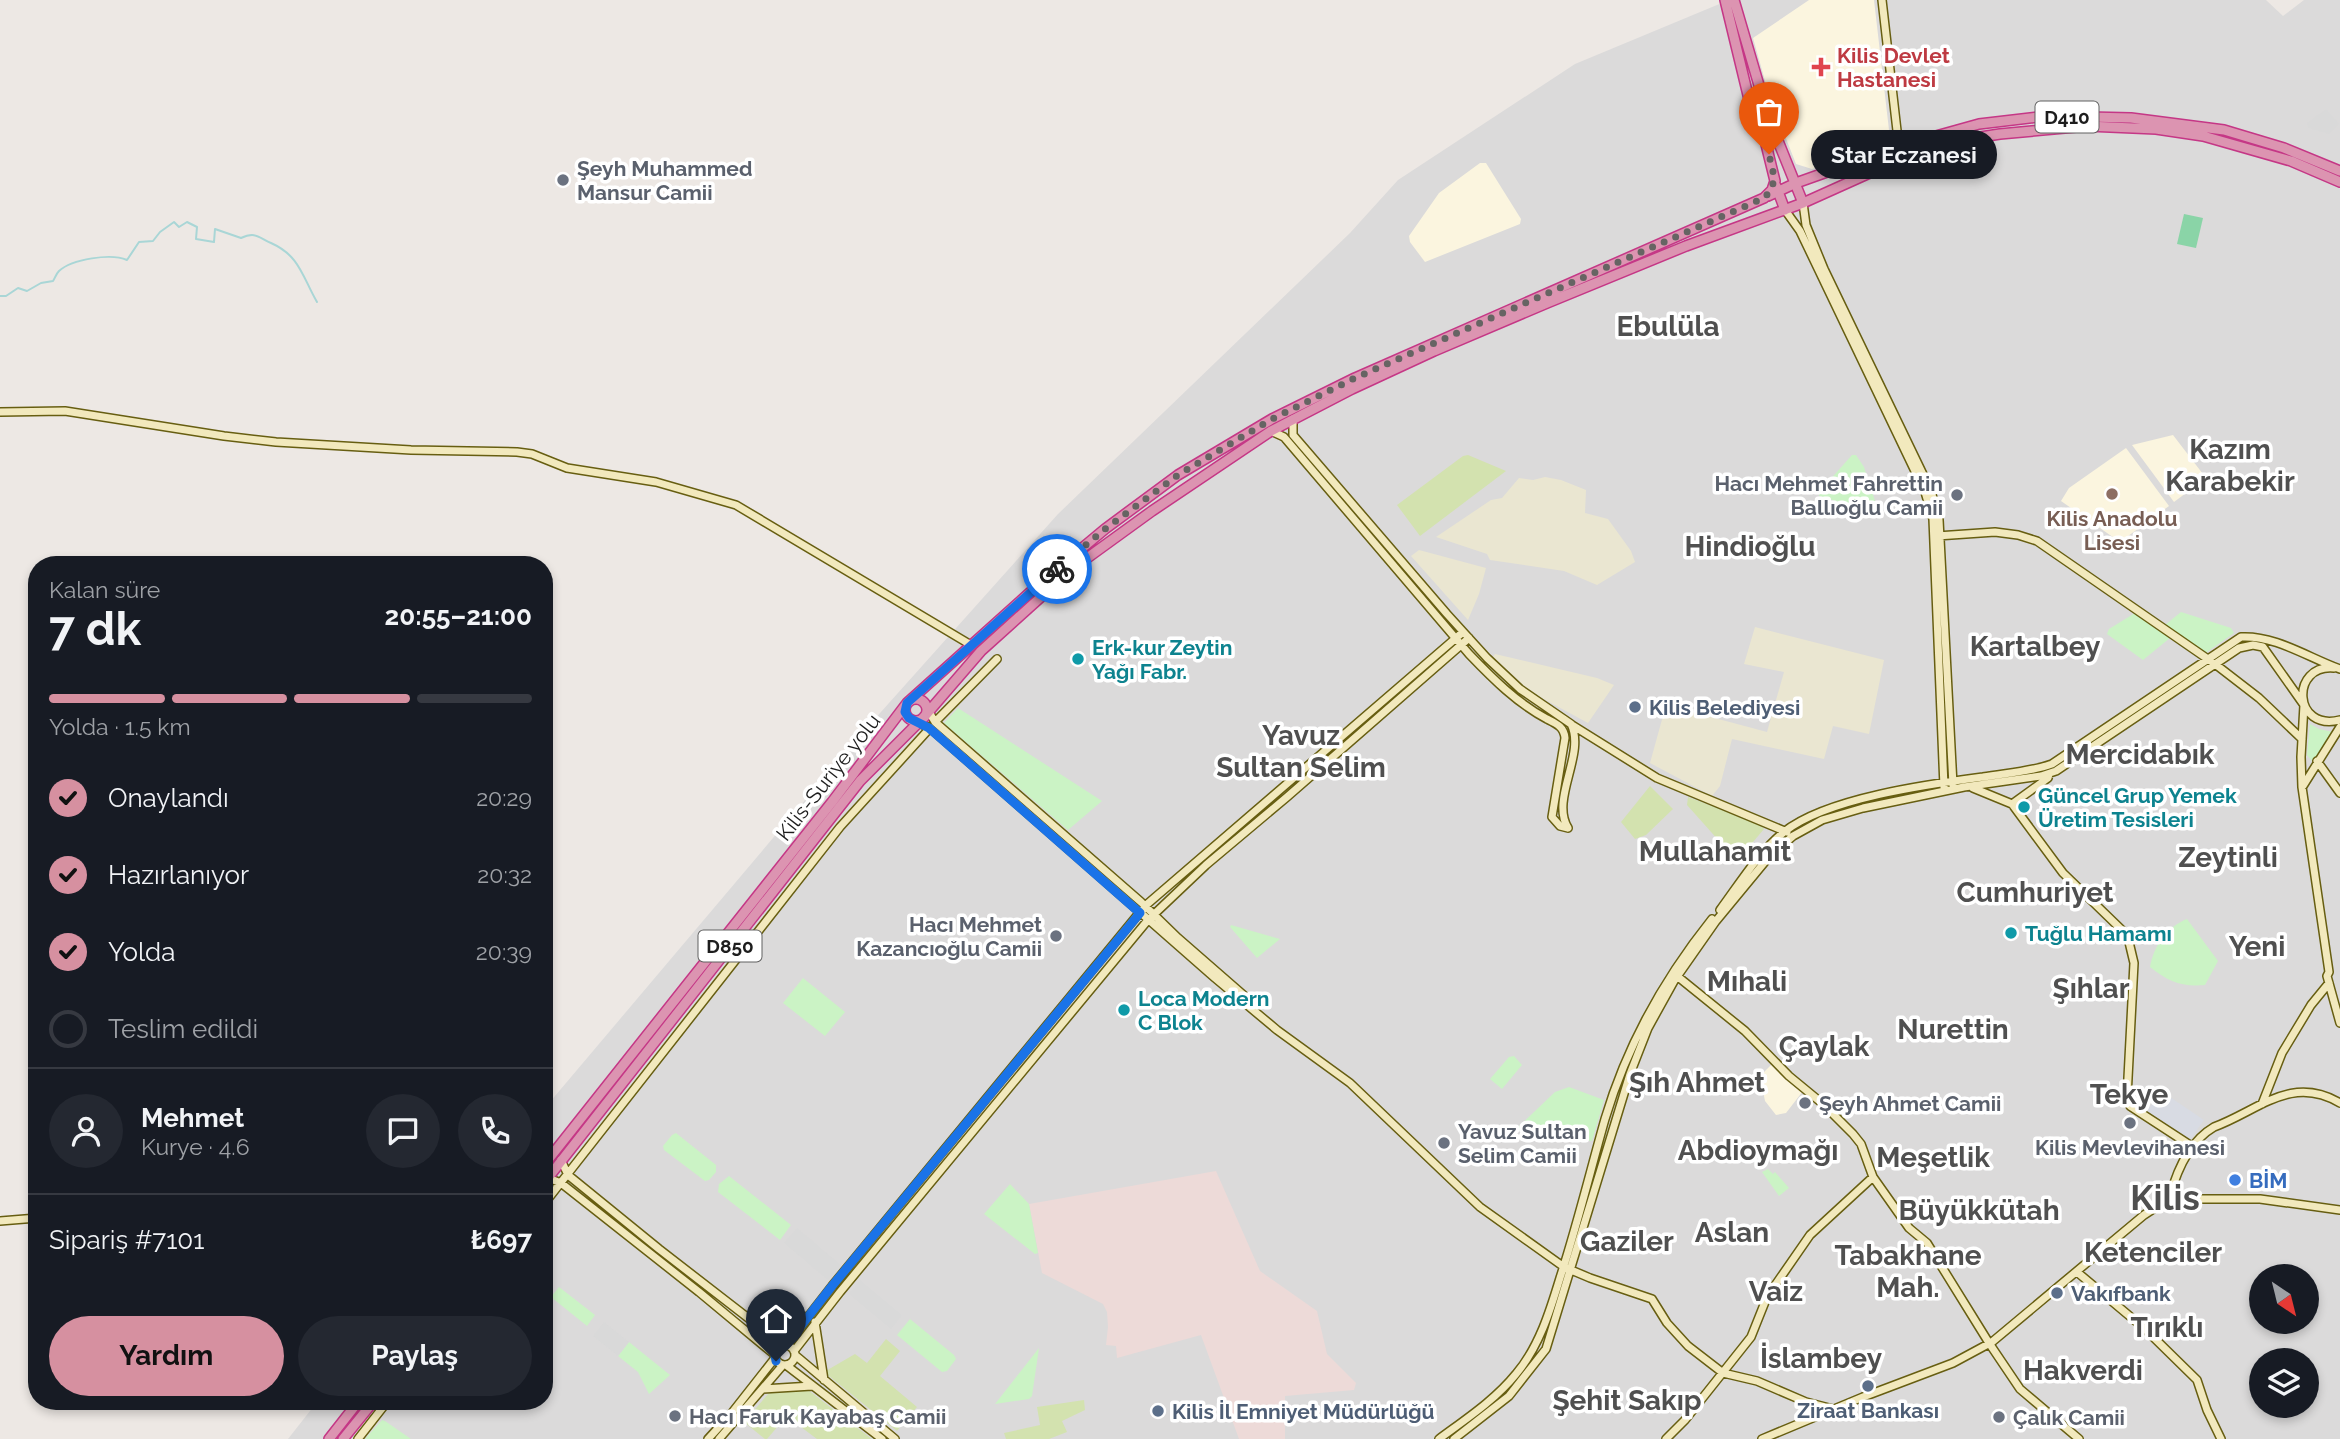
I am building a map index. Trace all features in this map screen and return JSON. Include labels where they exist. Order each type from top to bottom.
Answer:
[{"type":"highway","points":[[1725,0],[1754,120],[1762,128],[1785,210]]},
{"type":"highway","points":[[1734,0],[1768,116],[1802,203]]},
{"type":"highway","name":"D410","points":[[1796,183],[1979,124],[2046,116],[2131,118],[2224,130],[2284,148],[2340,171]]},
{"type":"highway","name":"D410","points":[[1802,203],[1912,154],[1961,140],[2087,125],[2156,129],[2203,136],[2291,161],[2340,181]]},
{"type":"highway","points":[[1764,198],[1772,190],[1775,181]]},
{"type":"highway","name":"Kilis-Suriye yolu","points":[[553,1154],[832,802],[907,703],[1105,529],[1178,475],[1272,419],[1355,378],[1796,183]]},
{"type":"highway","name":"D850","points":[[553,1171],[860,781],[981,651],[1072,569],[1271,431],[1352,389],[1447,345],[1686,246],[1802,203]]},
{"type":"highway","points":[[919,700],[922,716],[905,712],[907,703],[919,700]]},
{"type":"highway","points":[[328,1439],[352,1410]]},
{"type":"highway","points":[[342,1439],[366,1410]]},
{"type":"street","points":[[1882,0],[1899,148]]},
{"type":"street","points":[[1802,203],[1806,225],[1824,269],[1931,491],[1939,520],[1937,536],[1944,787]]},
{"type":"street","points":[[1785,210],[1800,231],[1925,492],[1933,519],[1937,536],[1953,785]]},
{"type":"street","points":[[0,412],[47,409],[276,442],[411,450],[517,452],[532,454],[567,468],[656,482],[736,505],[971,645]]},
{"type":"street","points":[[1293,419],[1293,436],[1466,635],[1520,689],[1657,778],[1793,836]]},
{"type":"street","points":[[1271,431],[1284,436],[1462,646],[1504,689],[1527,708],[1559,725],[1563,730],[1565,738],[1552,817],[1560,826],[1569,828],[1562,814],[1575,740],[1571,724]]},
{"type":"street","points":[[1937,536],[1995,532],[2037,541],[2215,664],[2259,698],[2302,739]]},
{"type":"street","points":[[708,1439],[731,1414],[775,1356],[777,1349],[785,1345],[1145,906],[1456,639],[1466,635]]},
{"type":"street","points":[[719,1439],[784,1365],[793,1361],[794,1353],[815,1322],[1151,917],[1206,865],[1462,646],[1466,635]]},
{"type":"street","points":[[1441,1438],[1493,1399],[1517,1373],[1546,1323],[1568,1268],[1630,1074],[1648,1028],[1677,976],[1716,921],[1768,858],[1793,836],[1822,820],[1842,814],[1944,787],[2052,764],[2241,637],[2258,637],[2340,669]]},
{"type":"street","points":[[1965,783],[2049,774],[2239,648],[2253,645],[2263,648],[2308,712],[2323,722],[2340,720]]},
{"type":"street","points":[[553,1193],[840,827],[996,659]]},
{"type":"street","points":[[2340,669],[2321,669],[2307,679],[2302,696],[2302,787],[2329,983],[2340,1023]]},
{"type":"street","points":[[922,716],[1140,913],[1151,917]]},
{"type":"street","points":[[922,716],[1145,906],[1151,917],[1278,1030],[1350,1083],[1480,1207],[1568,1268],[1652,1298],[1667,1323],[1688,1346],[1723,1373],[1757,1381],[1806,1402],[1833,1409]]},
{"type":"street","points":[[1563,730],[1571,724]]},
{"type":"street","points":[[2302,787],[2340,727]]},
{"type":"street","points":[[2317,761],[2340,793]]},
{"type":"street","points":[[1952,766],[1965,783],[2012,804],[2063,873],[2122,929],[2129,942],[2134,962],[2127,1097],[2130,1105],[2193,1147]]},
{"type":"street","points":[[1933,785],[1942,769]]},
{"type":"street","points":[[2012,804],[2048,778],[2049,774]]},
{"type":"street","points":[[1456,1438],[1509,1396],[1540,1358],[1550,1336],[1606,1116],[1626,1061],[1653,1002],[1686,952],[1763,852],[1785,831],[1837,805],[1933,785],[1944,787]]},
{"type":"street","points":[[1677,976],[1745,1031],[1861,1144],[1873,1177],[1909,1228],[1927,1243],[1989,1343],[2024,1393],[2079,1439]]},
{"type":"street","points":[[2262,1104],[2282,1053],[2311,1005],[2329,983]]},
{"type":"street","points":[[1762,1439],[1953,1363],[1989,1343],[2165,1197],[2180,1167],[2207,1131],[2280,1095],[2297,1091],[2322,1095],[2340,1103]]},
{"type":"street","points":[[561,1160],[568,1175],[659,1249],[785,1345],[895,1439]]},
{"type":"street","points":[[1666,1439],[1685,1420],[1751,1337],[1768,1297],[1810,1235],[1873,1177]]},
{"type":"street","points":[[553,1181],[561,1183],[699,1292],[784,1365],[882,1439]]},
{"type":"street","points":[[2165,1197],[2260,1199],[2340,1210]]},
{"type":"street","points":[[0,1221],[28,1219]]},
{"type":"street","points":[[2077,1272],[2145,1329],[2197,1380],[2221,1439]]},
{"type":"street","points":[[754,1322],[800,1319],[811,1313]]},
{"type":"street","points":[[815,1322],[824,1380]]},
{"type":"street","points":[[763,1389],[812,1386]]},
{"type":"street","points":[[358,1439],[381,1410]]},
{"type":"shaded area","points":[[1729,0],[2266,0],[2283,16],[2304,0],[2340,0],[2340,1439],[288,1439],[311,1410],[553,1410],[553,1098],[855,741],[1058,514],[1350,233],[1398,180],[1575,64]]},
{"type":"shaded area","name":"Kilis Devlet Hastanesi","points":[[1809,0],[1874,0],[1889,130],[1888,145],[1812,169],[1796,164],[1769,95],[1753,38]]},
{"type":"shaded area","points":[[2326,109],[2339,124],[2329,134],[2308,128],[2307,123]]},
{"type":"shaded area","points":[[1480,163],[1486,163],[1521,219],[1520,224],[1425,262],[1410,242],[1409,236],[1439,193]]},
{"type":"shaded area","points":[[2173,435],[2206,478],[2174,502],[2132,445]]},
{"type":"shaded area","name":"Kilis Anadolu Lisesi","points":[[2126,448],[2169,506],[2120,542],[2061,501],[2069,488]]},
{"type":"shaded area","points":[[1545,477],[1586,490],[1585,513],[1608,519],[1631,551],[1635,562],[1597,585],[1564,571],[1490,560],[1487,554],[1436,537],[1491,500],[1502,498],[1519,478],[1533,480]]},
{"type":"shaded area","points":[[1419,550],[1486,568],[1468,620],[1411,556]]},
{"type":"shaded area","points":[[1755,627],[1884,660],[1869,734],[1833,726],[1824,759],[1732,739],[1720,786],[1712,796],[1650,763],[1666,705],[1767,732],[1784,672],[1744,664]]},
{"type":"shaded area","points":[[1495,654],[1597,678],[1614,685],[1588,723],[1527,690],[1492,659]]},
{"type":"shaded area","points":[[1773,1063],[1803,1091],[1786,1113],[1776,1115],[1765,1101],[1760,1076]]},
{"type":"shaded area","points":[[2161,1091],[2204,1120],[2190,1140],[2147,1111]]},
{"type":"shaded area","points":[[1216,1171],[1260,1271],[1317,1311],[1327,1354],[1356,1383],[1354,1390],[1285,1396],[1285,1439],[1239,1439],[1201,1335],[1117,1358],[1116,1346],[1106,1345],[1107,1312],[1103,1304],[1042,1273],[1029,1204]]},
{"type":"shaded area","points":[[797,1228],[841,1265],[828,1280],[784,1243]]},
{"type":"shaded area","points":[[860,1280],[902,1315],[891,1329],[849,1294]]},
{"type":"shaded area","points":[[604,1322],[629,1342],[618,1356],[593,1336]]},
{"type":"green space","points":[[2184,214],[2203,218],[2196,248],[2177,244]]},
{"type":"green space","points":[[1468,455],[1506,471],[1420,536],[1397,505]]},
{"type":"green space","points":[[1852,455],[1856,455],[1864,467],[1878,510],[1874,513],[1819,496],[1819,492]]},
{"type":"green space","points":[[2181,612],[2231,628],[2234,633],[2204,654],[2165,625]]},
{"type":"green space","points":[[2135,613],[2170,638],[2143,660],[2107,634],[2109,629]]},
{"type":"green space","points":[[958,708],[1102,801],[1068,830],[944,723]]},
{"type":"green space","points":[[2310,724],[2333,732],[2315,761],[2307,755]]},
{"type":"green space","points":[[1650,786],[1673,809],[1646,835],[1635,839],[1621,822]]},
{"type":"green space","points":[[1688,797],[1760,824],[1764,829],[1737,861],[1687,805]]},
{"type":"green space","points":[[2187,919],[2218,961],[2205,985],[2176,982],[2150,967],[2162,938],[2173,927]]},
{"type":"green space","points":[[1231,925],[1280,939],[1257,958]]},
{"type":"green space","points":[[803,978],[845,1012],[825,1036],[783,1003]]},
{"type":"green space","points":[[1514,1056],[1522,1065],[1502,1089],[1490,1079],[1509,1057]]},
{"type":"green space","points":[[1569,1087],[1604,1100],[1592,1141],[1515,1130],[1555,1092]]},
{"type":"green space","points":[[676,1133],[716,1165],[716,1172],[709,1180],[705,1181],[664,1150],[663,1146]]},
{"type":"green space","points":[[1768,1169],[1773,1174],[1775,1172],[1789,1188],[1779,1196],[1762,1172]]},
{"type":"green space","points":[[729,1176],[791,1225],[780,1240],[718,1192],[719,1184]]},
{"type":"green space","points":[[1010,1184],[1029,1204],[1038,1253],[1035,1254],[984,1214]]},
{"type":"green space","points":[[559,1287],[595,1315],[587,1326],[553,1299]]},
{"type":"green space","points":[[910,1319],[954,1355],[956,1359],[947,1371],[942,1372],[897,1335]]},
{"type":"green space","points":[[886,1339],[900,1351],[880,1376],[917,1407],[897,1431],[824,1372],[855,1354],[867,1363]]},
{"type":"green space","points":[[629,1342],[670,1375],[649,1394],[638,1372],[618,1356]]},
{"type":"green space","points":[[1039,1348],[1032,1396],[1029,1399],[995,1404]]},
{"type":"green space","points":[[808,1390],[872,1439],[817,1439],[797,1424],[779,1425],[765,1439],[744,1422],[769,1393]]},
{"type":"green space","points":[[1084,1400],[1085,1410],[1062,1421],[1067,1432],[1049,1439],[1006,1439],[1004,1433],[1040,1425],[1037,1407]]},
{"type":"green space","points":[[382,1420],[385,1421],[411,1439],[365,1439]]},
{"type":"waterway","points":[[0,296],[6,296],[18,288],[27,291],[41,283],[53,281],[59,271],[82,260],[102,257],[127,260],[139,242],[153,241],[174,222],[179,227],[187,222],[197,227],[196,239],[214,242],[215,229],[241,238],[257,236],[281,248],[299,268],[317,302]]},
{"type":"way so far","points":[[1057,569],[1105,529],[1178,475],[1272,419],[1355,378],[1764,198],[1772,190],[1775,181],[1769,154]]},
{"type":"place","name":"Kilis Devlet Hastanesi","points":[[1821,67]]},
{"type":"place","name":"Star Eczanesi","points":[[1769,154]]},
{"type":"place","name":"Şeyh Muhammed Mansur Camii","points":[[563,180]]},
{"type":"place","name":"Kilis Anadolu Lisesi","points":[[2112,494]]},
{"type":"place","name":"Hacı Mehmet Fahrettin Ballıoğlu Camii","points":[[1957,495]]},
{"type":"place","name":"Erk-kur Zeytin Yağı Fabr.","points":[[1078,659]]},
{"type":"place","name":"Kilis Belediyesi","points":[[1635,707]]},
{"type":"place","name":"Güncel Grup Yemek Üretim Tesisleri","points":[[2024,807]]},
{"type":"place","name":"Tuğlu Hamamı","points":[[2011,933]]},
{"type":"place","name":"Hacı Mehmet Kazancıoğlu Camii","points":[[1056,936]]},
{"type":"place","name":"Loca Modern C Blok","points":[[1124,1010]]},
{"type":"place","name":"Şeyh Ahmet Camii","points":[[1805,1103]]},
{"type":"place","name":"Kilis Mevlevihanesi","points":[[2130,1123]]},
{"type":"place","name":"Yavuz Sultan Selim Camii","points":[[1444,1143]]},
{"type":"place","name":"BİM","points":[[2235,1180]]},
{"type":"place","name":"Vakıfbank","points":[[2057,1293]]},
{"type":"place","name":"Ziraat Bankası","points":[[1868,1386]]},
{"type":"place","name":"Kilis İl Emniyet Müdürlüğü","points":[[1158,1411]]},
{"type":"place","name":"Hacı Faruk Kayabaş Camii","points":[[675,1416]]},
{"type":"place","name":"Çalık Camii","points":[[1999,1417]]},
{"type":"district","name":"Ebulüla","points":[[1668,326]]},
{"type":"district","name":"Kazım Karabekir","points":[[2230,465]]},
{"type":"district","name":"Hindioğlu","points":[[1750,546]]},
{"type":"district","name":"Kartalbey","points":[[2035,646]]},
{"type":"district","name":"Yavuz Sultan Selim","points":[[1301,751]]},
{"type":"district","name":"Mercidabık","points":[[2140,754]]},
{"type":"district","name":"Mullahamit","points":[[1715,851]]},
{"type":"district","name":"Zeytinli","points":[[2228,857]]},
{"type":"district","name":"Cumhuriyet","points":[[2035,892]]},
{"type":"district","name":"Yeni","points":[[2257,946]]},
{"type":"district","name":"Mıhali","points":[[1747,981]]},
{"type":"district","name":"Şıhlar","points":[[2091,988]]},
{"type":"district","name":"Nurettin","points":[[1953,1029]]},
{"type":"district","name":"Çaylak","points":[[1824,1046]]},
{"type":"district","name":"Şıh Ahmet","points":[[1697,1082]]},
{"type":"district","name":"Tekye","points":[[2129,1094]]},
{"type":"district","name":"Abdioymağı","points":[[1758,1150]]},
{"type":"district","name":"Meşetlik","points":[[1933,1157]]},
{"type":"district","name":"Kilis","points":[[2165,1197]]},
{"type":"district","name":"Büyükkütah","points":[[1979,1210]]},
{"type":"district","name":"Aslan","points":[[1732,1232]]},
{"type":"district","name":"Gaziler","points":[[1627,1241]]},
{"type":"district","name":"Ketenciler","points":[[2153,1252]]},
{"type":"district","name":"Tabakhane Mah.","points":[[1908,1271]]},
{"type":"district","name":"Vaiz","points":[[1776,1291]]},
{"type":"district","name":"Tırıklı","points":[[2167,1327]]},
{"type":"district","name":"İslambey","points":[[1821,1358]]},
{"type":"district","name":"Hakverdi","points":[[2083,1370]]},
{"type":"district","name":"Şehit Sakıp","points":[[1627,1400]]},
{"type":"route","points":[[776,1361],[777,1349],[786,1345],[1140,913],[929,728],[909,718],[905,712],[907,703],[1057,569]]}]
